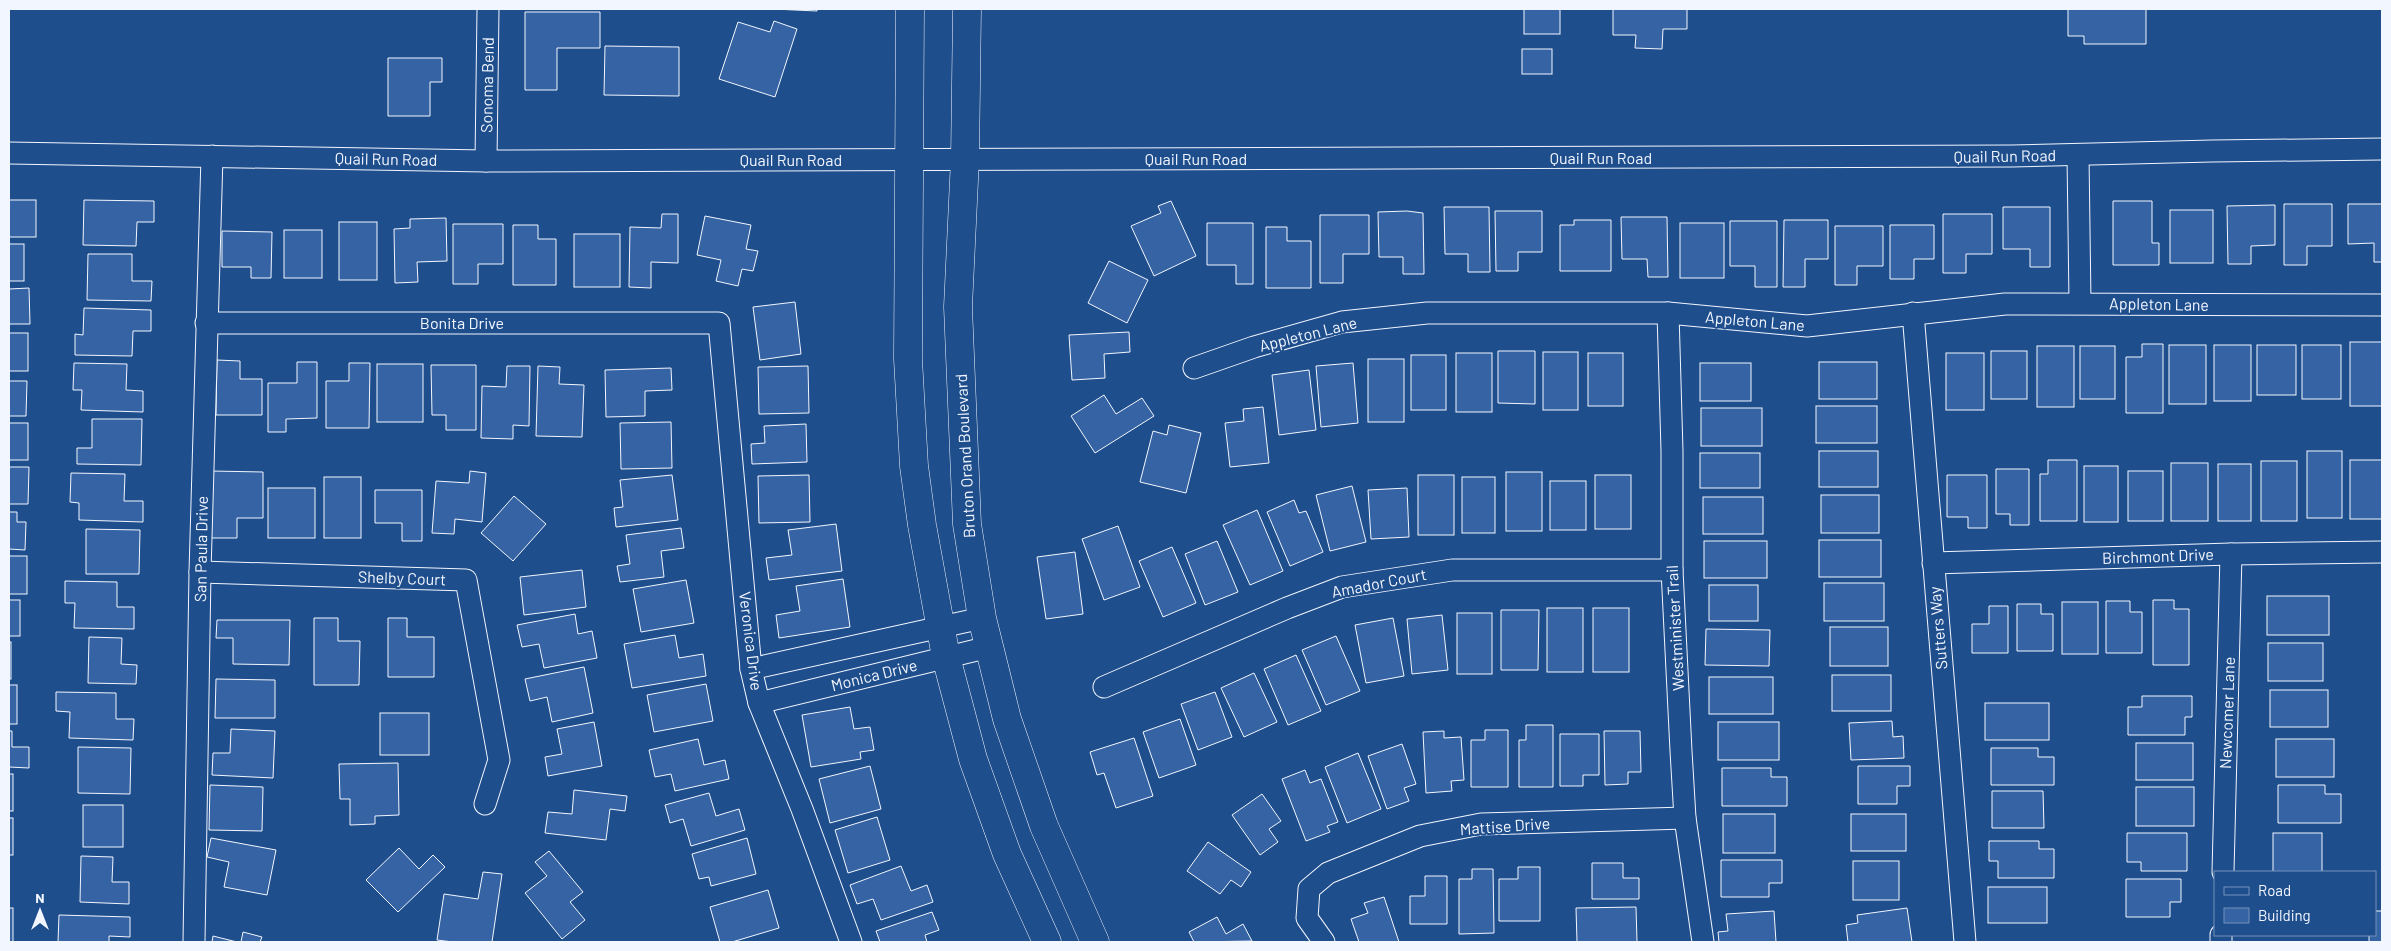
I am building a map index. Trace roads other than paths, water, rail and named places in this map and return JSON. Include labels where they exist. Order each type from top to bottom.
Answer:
[{"type":"main road","points":[[910,9],[908,359],[914,466],[922,525],[946,657],[974,759],[1006,854],[1047,942]]},
{"type":"main road","name":"Bruton Orand Boulevard","points":[[967,9],[965,159],[958,307],[961,426],[967,524],[982,618],[1007,719],[1044,826],[1095,942]]},
{"type":"street","name":"Sonoma Bend","points":[[486,161],[488,9]]},
{"type":"street","name":"Quail Run Road","points":[[9,153],[486,161],[2012,156],[2382,150]]},
{"type":"street","points":[[2078,154],[2080,303]]},
{"type":"street","name":"San Paula Drive","points":[[194,942],[200,572],[212,156]]},
{"type":"street","name":"Appleton Lane","points":[[1194,368],[1254,347],[1342,322],[1427,313],[1668,313],[1807,326],[2004,304],[2382,305]]},
{"type":"street","name":"Westminister Trail","points":[[1668,313],[1672,570],[1685,818],[1703,942]]},
{"type":"street","name":"Sutters Way","points":[[1913,313],[1925,441],[1964,942]]},
{"type":"street","name":"Bonita Drive","points":[[206,323],[719,323]]},
{"type":"street","name":"Veronica Drive","points":[[719,323],[751,669],[759,703],[802,809],[851,942]]},
{"type":"street","name":"Birchmont Drive","points":[[1933,563],[2231,554],[2382,552]]},
{"type":"street","name":"Newcomer Lane","points":[[2223,871],[2231,554]]},
{"type":"street","name":"Amador Court","points":[[1104,687],[1288,608],[1342,587],[1452,570],[1672,570]]},
{"type":"street","name":"Shelby Court","points":[[200,572],[466,580],[499,760],[485,804]]},
{"type":"street","name":"Monica Drive","points":[[751,669],[982,618]]},
{"type":"street","name":"Monica Drive","points":[[759,703],[990,648]]},
{"type":"street","name":"Mattise Drive","points":[[1324,942],[1307,918],[1309,889],[1328,873],[1420,836],[1472,826],[1685,818]]}]
